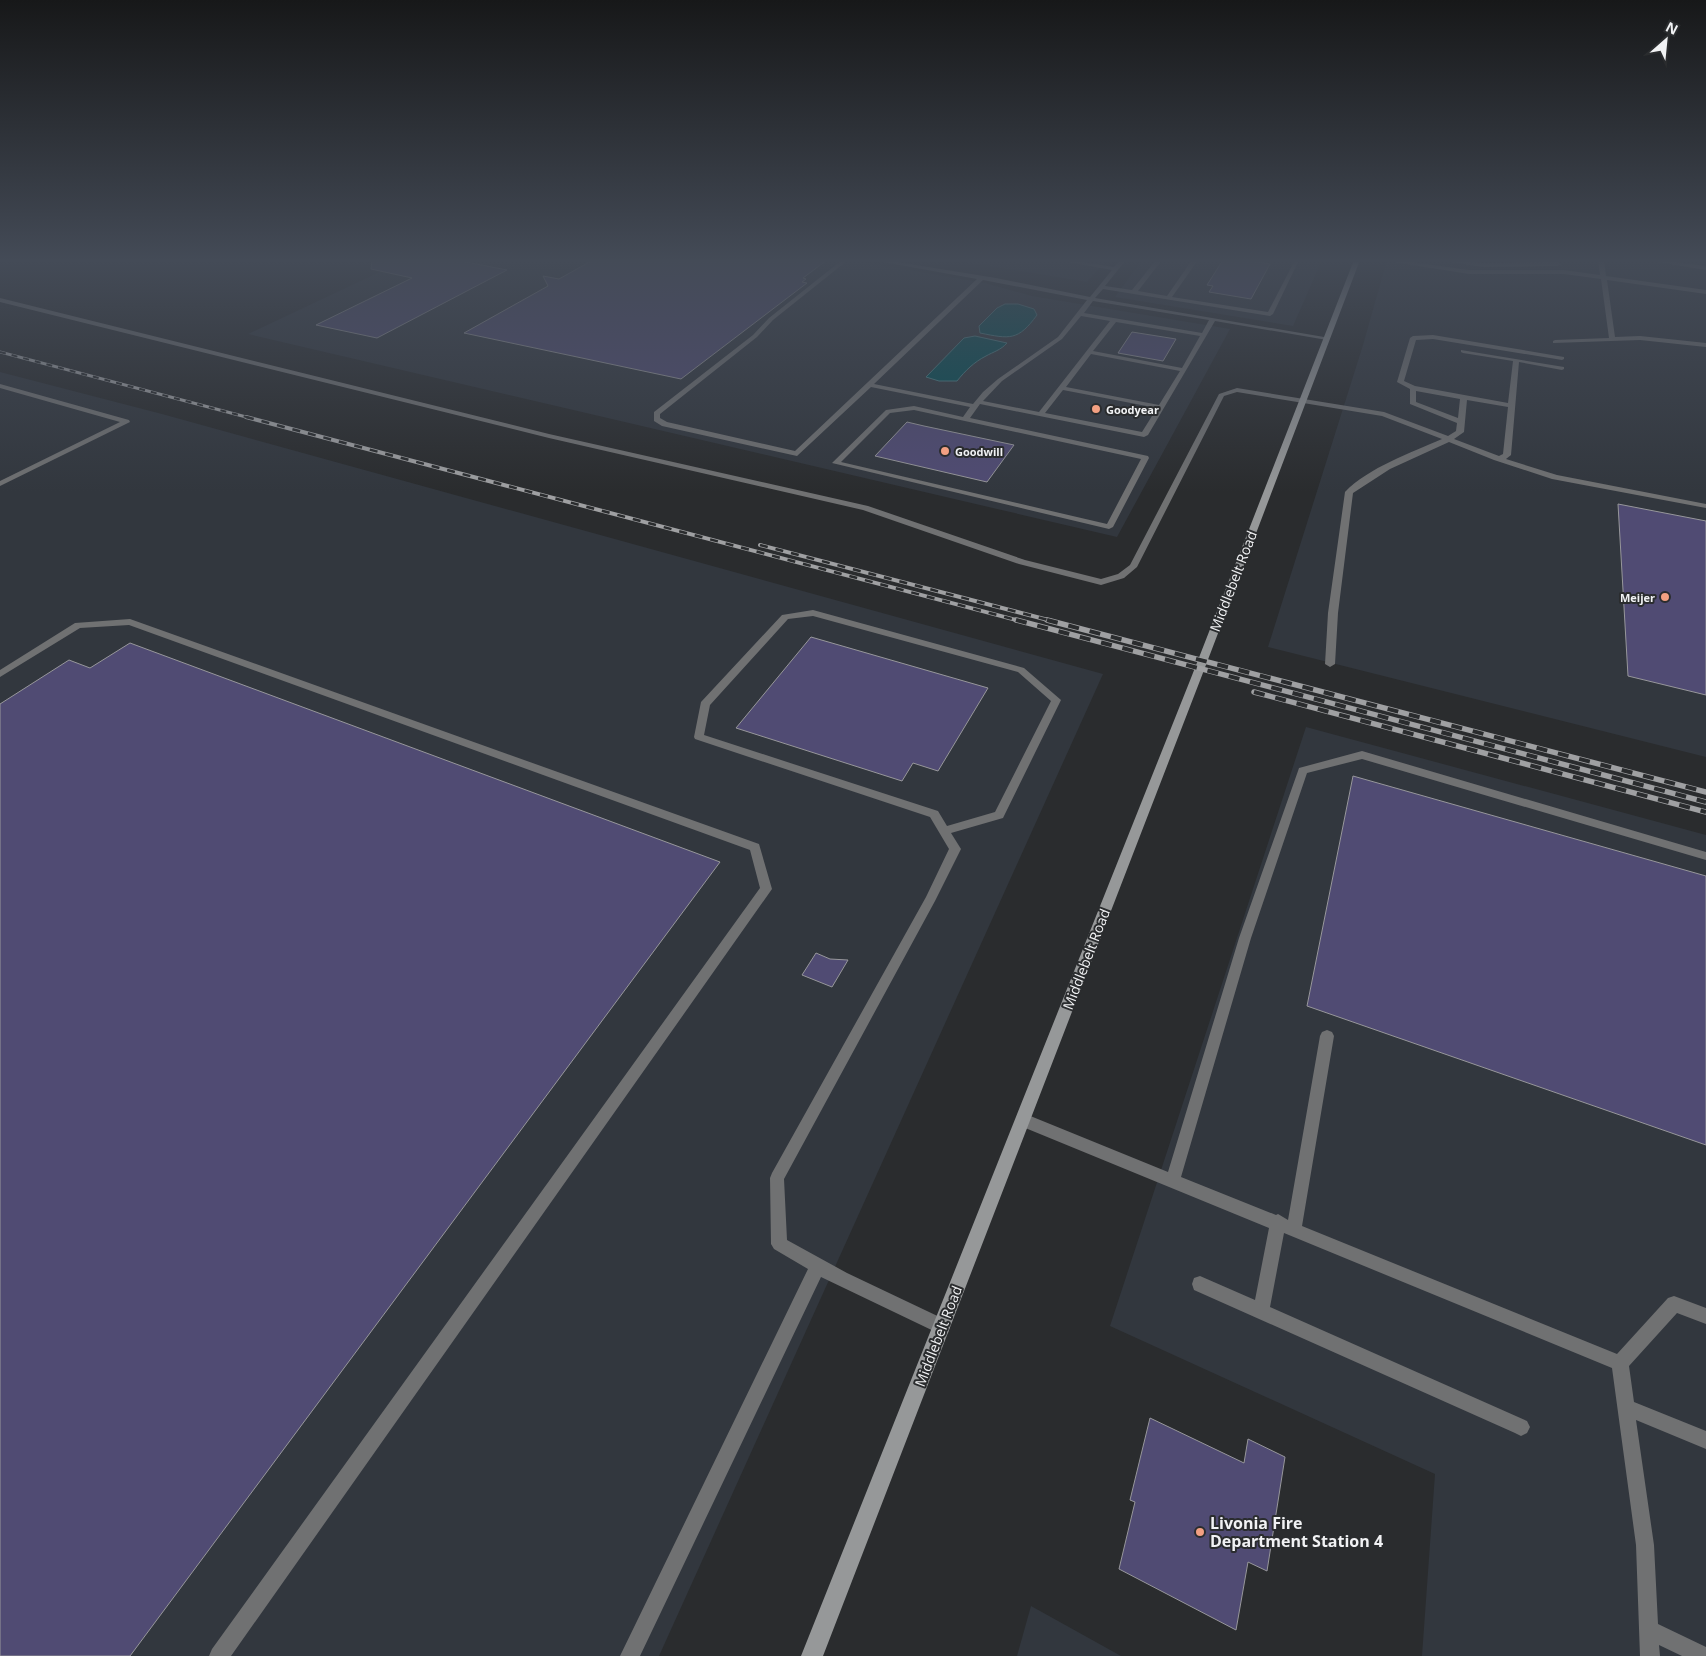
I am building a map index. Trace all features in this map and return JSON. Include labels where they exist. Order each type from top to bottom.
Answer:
[{"type":"main road","name":"Middlebelt Road","points":[[812,1656],[1193,686],[1326,338]]},
{"type":"lane","points":[[150,337],[549,436],[864,508],[1022,562],[1101,582],[1121,576],[1138,559],[1221,395],[1231,391],[1244,390],[1384,414],[1500,459],[1554,477],[1706,506]]},
{"type":"lane","points":[[753,337],[656,413],[657,419],[664,424],[798,454],[919,337]]},
{"type":"lane","points":[[965,419],[985,393],[1000,380],[1061,337]]},
{"type":"lane","points":[[1041,414],[1100,337]]},
{"type":"lane","points":[[869,385],[1041,414],[1144,435],[1203,337]]},
{"type":"lane","points":[[1322,337],[1326,338]]},
{"type":"lane","points":[[1428,337],[1414,338],[1400,382],[1413,388],[1512,406]]},
{"type":"lane","points":[[1435,337],[1562,358]]},
{"type":"lane","points":[[1555,342],[1612,338],[1668,340],[1706,345]]},
{"type":"lane","points":[[1463,351],[1562,368]]},
{"type":"lane","points":[[1089,352],[1184,370]]},
{"type":"lane","points":[[1500,459],[1507,455],[1516,360]]},
{"type":"lane","points":[[0,386],[126,422],[0,484]]},
{"type":"lane","points":[[1061,388],[1160,407]]},
{"type":"lane","points":[[1413,388],[1412,403],[1461,422]]},
{"type":"lane","points":[[1330,664],[1334,613],[1349,492],[1368,477],[1430,447],[1449,440],[1460,432],[1464,397]]},
{"type":"lane","points":[[914,408],[965,419],[1010,429],[1145,458],[1109,527],[836,463],[888,411],[914,408]]},
{"type":"lane","points":[[942,1327],[841,1279],[779,1244],[777,1178],[931,898],[955,849],[944,831],[934,814],[699,737],[704,704],[785,618],[813,613],[1021,670],[1056,700],[999,815],[944,831]]},
{"type":"lane","points":[[0,674],[78,625],[130,622],[755,847],[766,889],[219,1656]]},
{"type":"lane","points":[[1174,1181],[1245,938],[1303,772],[1362,755],[1706,856]]},
{"type":"lane","points":[[1294,1229],[1327,1036]]},
{"type":"lane","points":[[1023,1120],[1278,1222],[1620,1363]]},
{"type":"lane","points":[[1261,1312],[1278,1222]]},
{"type":"lane","points":[[630,1656],[818,1266]]},
{"type":"lane","points":[[1200,1284],[1520,1427]]},
{"type":"lane","points":[[1620,1363],[1674,1304],[1706,1316]]},
{"type":"lane","points":[[1620,1363],[1645,1545],[1650,1656]]},
{"type":"lane","points":[[1626,1407],[1706,1440]]},
{"type":"lane","points":[[1649,1630],[1703,1656]]},
{"type":"shaded area","points":[[262,337],[1226,337],[1117,537]]},
{"type":"shaded area","points":[[1365,337],[1706,337],[1706,757],[1268,647]]},
{"type":"shaded area","points":[[0,372],[162,414],[1103,674],[659,1656],[0,1656]]},
{"type":"shaded area","points":[[1306,727],[1706,835],[1706,1656],[1422,1656],[1435,1474],[1110,1326]]},
{"type":"shaded area","points":[[1031,1606],[1121,1656],[1017,1656]]},
{"type":"water","points":[[981,337],[1007,343],[974,364],[957,381],[939,381],[926,377],[964,338]]},
{"type":"building","points":[[484,337],[736,337],[681,379]]},
{"type":"building","points":[[1128,337],[1176,339],[1163,361],[1118,353]]},
{"type":"building","name":"Goodwill","points":[[907,422],[1014,445],[987,482],[875,456]]},
{"type":"building","name":"Meijer","points":[[1618,504],[1706,521],[1706,695],[1628,676]]},
{"type":"building","points":[[811,637],[988,688],[938,771],[913,763],[902,781],[736,728]]},
{"type":"building","points":[[130,643],[720,862],[130,1656],[0,1656],[0,704],[69,660],[90,668]]},
{"type":"building","points":[[1353,776],[1706,876],[1706,1145],[1307,1006]]},
{"type":"building","points":[[816,953],[830,959],[848,960],[832,987],[802,975]]},
{"type":"building","name":"Livonia Fire Department Station 4","points":[[1150,1418],[1244,1463],[1248,1439],[1285,1457],[1267,1571],[1248,1562],[1236,1630],[1119,1569],[1135,1502],[1130,1500]]},
{"type":"railway","points":[[0,352],[250,418]]},
{"type":"railway","points":[[246,417],[1020,621]]},
{"type":"railway","points":[[760,545],[1052,621]]},
{"type":"railway","points":[[1016,620],[1706,802]]},
{"type":"railway","points":[[1047,620],[1706,792]]},
{"type":"railway","points":[[1254,692],[1706,812]]},
{"type":"place","name":"Goodyear","points":[[1096,409]]},
{"type":"place","name":"Goodwill","points":[[945,451]]},
{"type":"place","name":"Meijer","points":[[1665,597]]},
{"type":"place","name":"Livonia Fire Department Station 4","points":[[1200,1532]]}]
